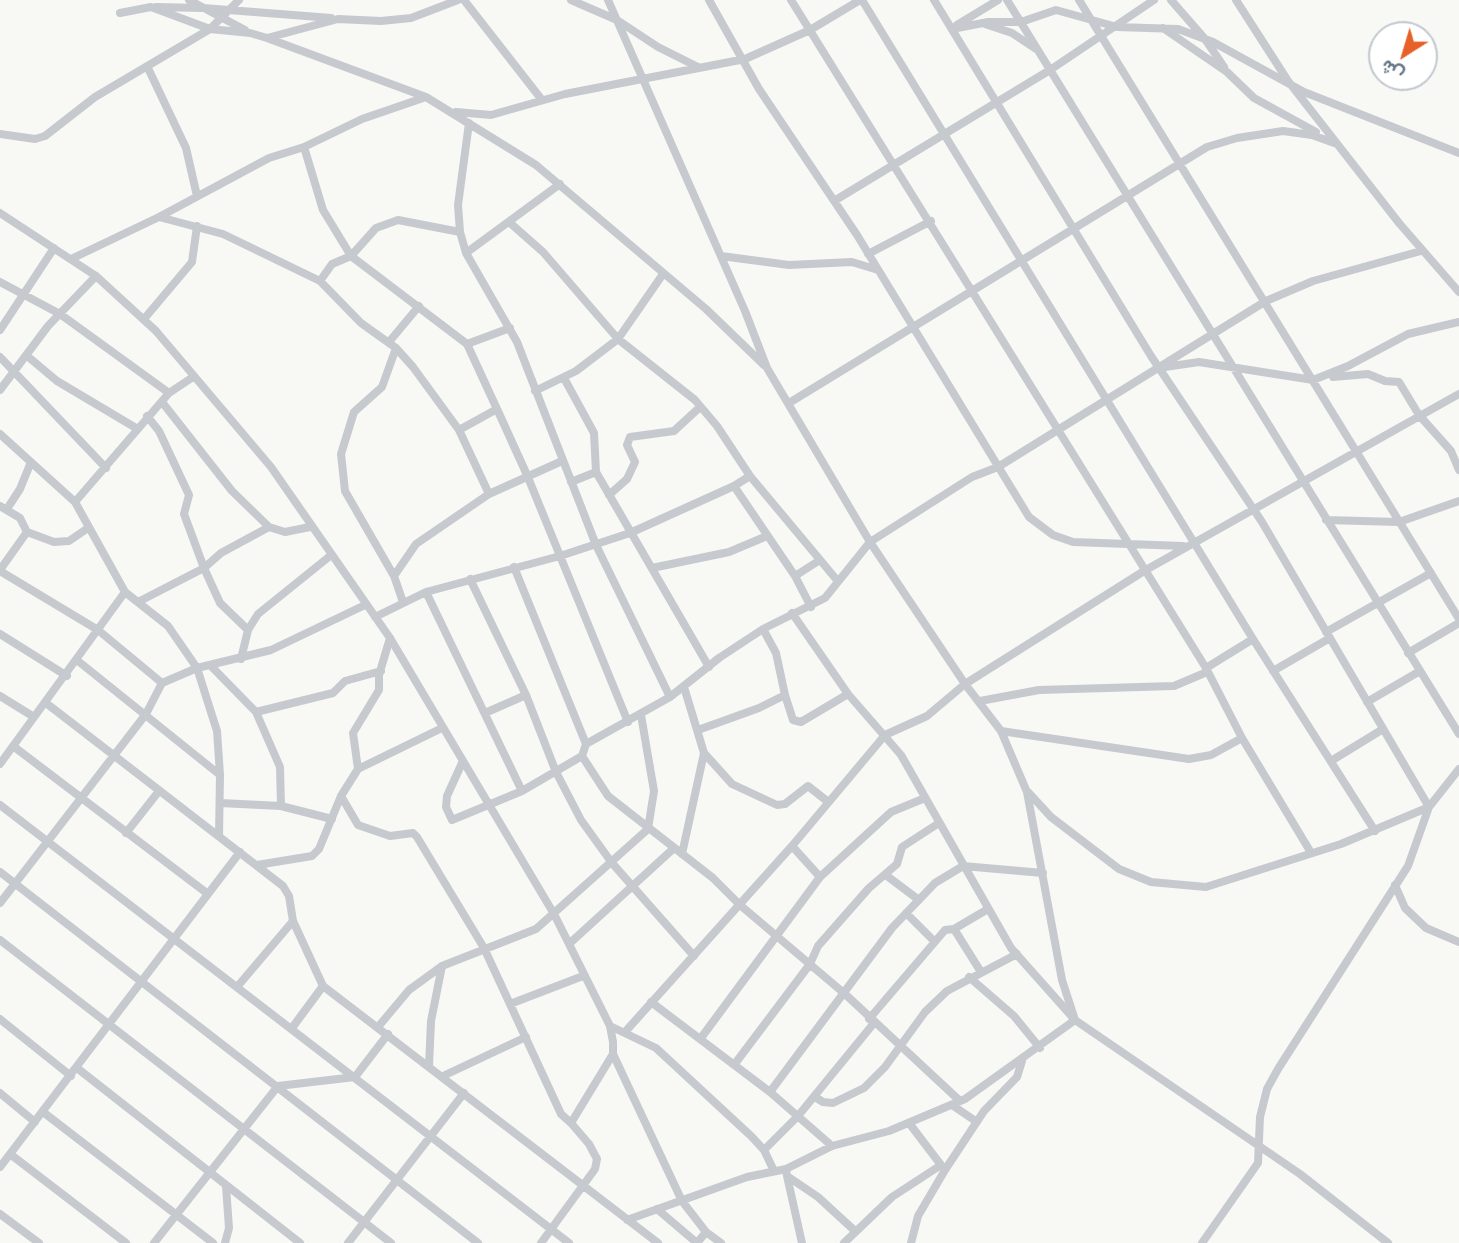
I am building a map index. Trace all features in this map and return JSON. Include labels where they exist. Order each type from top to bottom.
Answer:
[{"type":"street","points":[[189,0],[250,33]]},
{"type":"street","points":[[0,134],[35,139],[45,136],[95,97],[210,29],[239,0]]},
{"type":"street","points":[[120,12],[150,7],[203,8],[381,21],[411,18],[458,0]]},
{"type":"street","points":[[464,0],[542,100]]},
{"type":"street","points":[[571,0],[617,20],[658,47],[699,67]]},
{"type":"street","points":[[608,0],[721,256],[767,368],[870,542],[965,684],[1001,732],[1027,792],[1062,980],[1075,1020]]},
{"type":"street","points":[[709,0],[760,89],[868,254],[1028,517],[1040,528],[1073,541],[1175,548],[1192,544]]},
{"type":"street","points":[[791,0],[896,164],[1130,545],[1206,670],[1242,738],[1310,851]]},
{"type":"street","points":[[453,111],[491,115],[542,100],[745,59],[810,30],[861,0],[1107,400],[1192,544],[1375,831]]},
{"type":"street","points":[[934,0],[1159,368],[1253,509],[1429,807]]},
{"type":"street","points":[[952,29],[998,0]]},
{"type":"street","points":[[1007,0],[1459,734]]},
{"type":"street","points":[[1079,0],[1100,38],[1266,301],[1354,451],[1459,621],[1408,653]]},
{"type":"street","points":[[834,201],[1050,71],[1154,0]]},
{"type":"street","points":[[1171,0],[1205,39],[1227,72]]},
{"type":"street","points":[[1236,0],[1288,80],[1421,251],[1459,292]]},
{"type":"street","points":[[150,7],[210,29],[250,33],[267,38],[426,97],[453,111],[560,184],[706,309],[767,368]]},
{"type":"street","points":[[952,29],[982,23],[1021,22],[1056,10],[1088,16],[1117,27],[1178,29],[1205,39],[1315,96],[1459,153]]},
{"type":"street","points":[[267,38],[338,19]]},
{"type":"street","points":[[982,23],[1012,33],[1037,49]]},
{"type":"street","points":[[1163,28],[1227,72],[1254,98],[1337,144]]},
{"type":"street","points":[[147,66],[186,148],[197,196]]},
{"type":"street","points":[[71,259],[159,217],[269,158],[304,147],[362,118],[426,97]]},
{"type":"street","points":[[469,123],[459,188],[460,232],[466,253],[510,328],[596,545],[670,697]]},
{"type":"street","points":[[789,403],[1206,147],[1237,138],[1283,131],[1312,135],[1337,144]]},
{"type":"street","points":[[304,147],[323,210],[351,256],[467,344],[527,475],[628,722]]},
{"type":"street","points":[[466,253],[560,184]]},
{"type":"street","points":[[0,213],[96,276],[144,319],[170,346],[193,377],[271,467],[330,556],[390,638],[487,806],[554,914],[610,1026],[613,1054],[682,1201],[706,1232],[721,1243]]},
{"type":"street","points":[[159,217],[197,226],[246,243],[320,281],[362,323],[393,345],[458,430],[489,494]]},
{"type":"street","points":[[320,281],[332,264],[351,256],[376,228],[398,220],[460,232]]},
{"type":"street","points":[[868,254],[931,221]]},
{"type":"street","points":[[509,222],[543,253],[618,339],[700,407],[717,426],[750,476],[836,579]]},
{"type":"street","points":[[144,319],[192,262],[197,226]]},
{"type":"street","points":[[0,330],[54,248]]},
{"type":"street","points":[[586,744],[670,697],[764,629],[825,598],[836,579],[870,542],[972,477],[998,467],[1266,301],[1313,281],[1421,251]]},
{"type":"street","points":[[721,256],[789,265],[852,262],[878,270]]},
{"type":"street","points":[[535,391],[564,379],[618,339],[663,274]]},
{"type":"street","points":[[0,390],[60,314],[96,276]]},
{"type":"street","points":[[0,282],[60,314],[169,393]]},
{"type":"street","points":[[404,602],[394,576],[345,491],[341,454],[354,412],[382,387],[393,345],[419,306]]},
{"type":"street","points":[[1313,380],[1348,366],[1408,334],[1459,323]]},
{"type":"street","points":[[467,344],[510,328]]},
{"type":"street","points":[[26,355],[57,381],[136,428]]},
{"type":"street","points":[[0,357],[13,374],[106,468]]},
{"type":"street","points":[[1159,368],[1199,362],[1313,380],[1368,374],[1385,381],[1399,382],[1419,415],[1451,451],[1459,470]]},
{"type":"street","points":[[75,502],[147,416],[169,393],[193,377]]},
{"type":"street","points":[[564,379],[594,433],[596,472],[709,667]]},
{"type":"street","points":[[625,1032],[792,846],[827,800],[885,735],[927,716],[965,684],[1144,571],[1459,394]]},
{"type":"street","points":[[162,402],[232,491],[269,527],[285,532],[310,527]]},
{"type":"street","points":[[609,495],[627,479],[635,462],[627,445],[630,437],[674,431],[700,407]]},
{"type":"street","points":[[458,430],[497,409]]},
{"type":"street","points":[[147,416],[159,432],[189,495],[184,514],[220,603],[248,630]]},
{"type":"street","points":[[0,434],[75,502],[125,592],[168,626],[197,668],[217,731],[220,775],[219,836]]},
{"type":"street","points":[[394,576],[421,539],[489,494],[562,461]]},
{"type":"street","points":[[31,462],[20,489],[3,508],[20,518],[27,532],[62,543],[88,528]]},
{"type":"street","points":[[571,482],[596,472]]},
{"type":"street","points":[[375,617],[426,592],[560,556],[630,533],[734,486],[750,476]]},
{"type":"street","points":[[734,486],[795,576],[811,607]]},
{"type":"street","points":[[1326,520],[1399,522],[1459,501]]},
{"type":"street","points":[[138,602],[204,568],[221,553],[269,527]]},
{"type":"street","points":[[27,532],[0,570],[98,630],[162,683]]},
{"type":"street","points":[[652,568],[729,552],[767,536]]},
{"type":"street","points":[[242,659],[248,630],[258,614],[330,556]]},
{"type":"street","points":[[795,576],[820,560]]},
{"type":"street","points":[[463,763],[447,796],[448,814],[452,820],[556,772],[582,756],[586,744],[514,567]]},
{"type":"street","points":[[1273,671],[1431,573]]},
{"type":"street","points":[[470,579],[526,695],[556,772],[581,820],[612,863],[694,957]]},
{"type":"street","points":[[1,761],[67,676],[125,592]]},
{"type":"street","points":[[426,592],[522,790]]},
{"type":"street","points":[[0,903],[146,714],[162,683],[197,668],[271,650],[365,605]]},
{"type":"street","points":[[792,613],[848,694],[901,755],[963,866],[1017,954],[1075,1020],[1300,1174],[1388,1243]]},
{"type":"street","points":[[764,629],[776,653],[793,720],[796,722],[848,694]]},
{"type":"street","points":[[0,634],[67,676]]},
{"type":"street","points":[[358,769],[353,733],[379,690],[390,638]]},
{"type":"street","points":[[980,701],[1048,690],[1174,686],[1206,670],[1252,639]]},
{"type":"street","points":[[78,661],[220,775]]},
{"type":"street","points":[[210,665],[256,712],[280,767],[281,806]]},
{"type":"street","points":[[256,712],[333,693],[345,681],[381,671]]},
{"type":"street","points":[[1367,702],[1420,671]]},
{"type":"street","points":[[682,854],[704,753],[684,687]]},
{"type":"street","points":[[485,713],[526,695]]},
{"type":"street","points":[[698,730],[760,708],[785,695]]},
{"type":"street","points":[[0,696],[34,717]]},
{"type":"street","points":[[46,703],[283,886],[289,896],[293,921],[323,986],[658,1243]]},
{"type":"street","points":[[378,1027],[409,990],[442,966],[536,929],[648,829],[654,791],[641,715]]},
{"type":"street","points":[[257,865],[312,856],[319,849],[341,796],[358,769],[442,728]]},
{"type":"street","points":[[1331,761],[1383,729]]},
{"type":"street","points":[[1001,732],[1189,758],[1211,755],[1242,738]]},
{"type":"street","points":[[13,746],[208,894]]},
{"type":"street","points":[[704,753],[732,784],[777,806],[785,804],[808,786],[827,800]]},
{"type":"street","points":[[582,756],[608,796],[713,878],[740,905],[845,994],[976,1122]]},
{"type":"street","points":[[1202,1243],[1258,1163],[1260,1118],[1267,1089],[1416,850],[1429,807],[1459,769]]},
{"type":"street","points":[[126,833],[159,791]]},
{"type":"street","points":[[1027,792],[1051,817],[1119,869],[1151,882],[1206,887],[1375,831],[1429,807]]},
{"type":"street","points":[[341,796],[358,825],[390,836],[413,833],[416,837],[484,948],[561,1114],[589,1144],[597,1159],[586,1186],[541,1243]]},
{"type":"street","points":[[701,1038],[820,877],[891,812],[925,798]]},
{"type":"street","points":[[220,803],[281,806],[332,819]]},
{"type":"street","points":[[0,805],[569,1243]]},
{"type":"street","points":[[734,1065],[810,964],[818,946],[869,888],[887,876],[897,864],[902,846],[939,822]]},
{"type":"street","points":[[792,846],[820,877]]},
{"type":"street","points":[[569,944],[673,849]]},
{"type":"street","points":[[1,1164],[110,1026],[240,852]]},
{"type":"street","points":[[770,1091],[906,913],[935,883],[963,866],[1043,873]]},
{"type":"street","points":[[0,872],[478,1243]]},
{"type":"street","points":[[887,876],[919,900]]},
{"type":"street","points":[[1395,885],[1405,908],[1426,928],[1459,942]]},
{"type":"street","points":[[764,1150],[815,1097],[934,941],[945,930],[954,929],[989,909]]},
{"type":"street","points":[[906,913],[934,941]]},
{"type":"street","points":[[237,987],[293,921]]},
{"type":"street","points":[[954,929],[981,972]]},
{"type":"street","points":[[0,940],[391,1243]]},
{"type":"street","points":[[815,1097],[823,1102],[847,1098],[875,1078],[925,1012],[947,991],[1017,954]]},
{"type":"street","points":[[429,1066],[431,1021],[442,966]]},
{"type":"street","points":[[510,1004],[583,976]]},
{"type":"street","points":[[969,977],[1014,1016],[1040,1048]]},
{"type":"street","points":[[292,1028],[323,986]]},
{"type":"street","points":[[652,1002],[770,1091],[832,1146]]},
{"type":"street","points":[[0,1019],[71,1076]]},
{"type":"street","points":[[786,1172],[832,1146],[909,1123],[956,1103],[1040,1048],[1075,1020]]},
{"type":"street","points":[[610,1026],[656,1048],[764,1150],[774,1171]]},
{"type":"street","points":[[154,1243],[278,1086],[355,1077],[388,1034]]},
{"type":"street","points":[[443,1076],[526,1037]]},
{"type":"street","points":[[571,1123],[613,1054]]},
{"type":"street","points":[[911,1243],[918,1216],[943,1168],[976,1122],[1017,1076],[1022,1060]]},
{"type":"street","points":[[77,1068],[300,1243]]},
{"type":"street","points":[[0,1093],[35,1122]]},
{"type":"street","points":[[348,1243],[464,1093]]},
{"type":"street","points":[[43,1112],[214,1243]]},
{"type":"street","points":[[909,1123],[943,1168]]},
{"type":"street","points":[[10,1154],[126,1243]]},
{"type":"street","points":[[846,1242],[892,1197],[943,1168]]},
{"type":"street","points":[[627,1220],[774,1171],[786,1172],[855,1231]]},
{"type":"street","points":[[786,1172],[802,1243]]},
{"type":"street","points":[[225,1243],[229,1228],[226,1186]]},
{"type":"street","points":[[657,1209],[697,1243],[706,1232]]},
{"type":"street","points":[[0,1214],[39,1243]]}]
